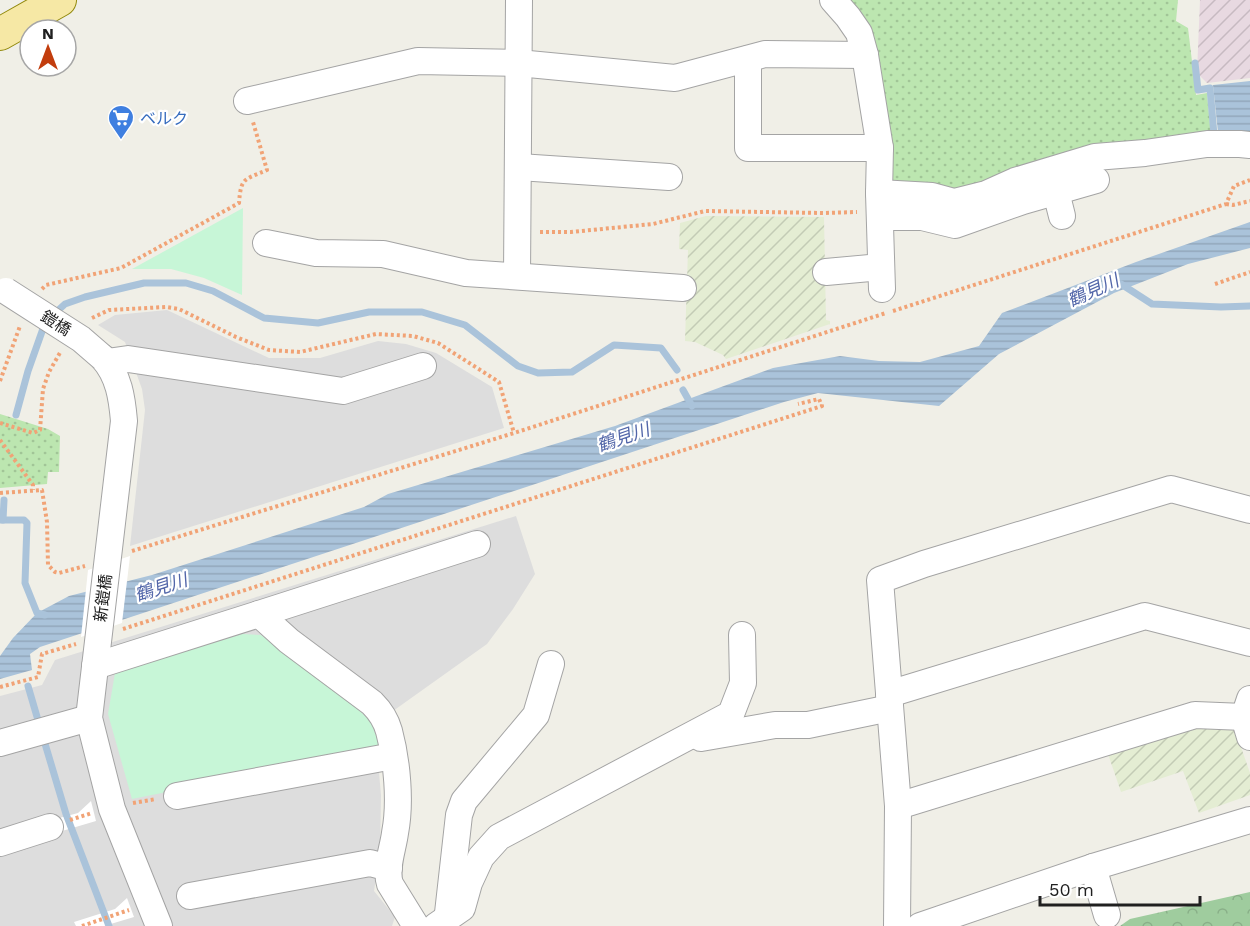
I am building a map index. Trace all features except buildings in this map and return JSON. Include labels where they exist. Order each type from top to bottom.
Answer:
[{"type":"main road","points":[[0,34],[60,0]]},
{"type":"street","points":[[517,276],[519,0]]},
{"type":"street","points":[[826,272],[882,278],[880,148],[865,55],[858,33],[848,16],[833,0]]},
{"type":"street","points":[[247,101],[418,62],[518,63],[675,78],[765,54],[865,55]]},
{"type":"street","points":[[748,59],[748,148],[880,148]]},
{"type":"street","points":[[880,207],[932,196],[954,202],[986,194],[1015,181],[1095,158],[1207,144],[1250,145]]},
{"type":"street","points":[[519,167],[669,177]]},
{"type":"street","points":[[880,207],[955,225],[1023,201],[1059,204],[1096,180]]},
{"type":"street","points":[[266,243],[316,253],[383,254],[466,273],[683,288]]},
{"type":"street","name":"鎧橋","points":[[3,290],[81,339],[105,360]]},
{"type":"street","points":[[105,360],[128,359],[343,391],[423,366]]},
{"type":"street","name":"新鎧橋","points":[[89,718],[124,421],[122,395],[117,379],[105,360]]},
{"type":"street","points":[[897,926],[898,806],[880,580],[924,564],[1171,489],[1250,510]]},
{"type":"street","points":[[95,666],[477,544]]},
{"type":"street","points":[[259,615],[372,703],[381,713],[389,730],[399,797],[396,831],[387,876],[416,926]]},
{"type":"street","points":[[683,741],[775,725],[807,725],[890,701],[1145,616],[1250,643]]},
{"type":"street","points":[[449,919],[481,857],[499,837],[731,714],[743,683],[742,635]]},
{"type":"street","points":[[449,919],[459,815],[464,801],[536,716],[551,664]]},
{"type":"street","points":[[898,806],[1196,716],[1248,717]]},
{"type":"street","points":[[0,743],[89,718],[112,809],[159,926]]},
{"type":"street","points":[[177,796],[393,756]]},
{"type":"street","points":[[920,926],[1093,867],[1250,820]]},
{"type":"street","points":[[0,843],[50,827]]},
{"type":"street","points":[[190,896],[370,863],[389,868]]},
{"type":"street","points":[[1093,867],[1107,915]]},
{"type":"path","points":[[38,296],[46,285],[128,265],[239,203],[241,186],[244,181],[267,170],[247,101]]},
{"type":"path","points":[[1226,204],[1234,186],[1250,180]]},
{"type":"path","points":[[0,493],[42,490],[47,522],[48,565],[59,573],[108,560],[514,432],[1226,204],[1233,205],[1250,201]]},
{"type":"path","points":[[518,231],[572,232],[653,224],[705,211],[823,213],[880,207]]},
{"type":"path","points":[[1215,284],[1250,272]]},
{"type":"path","points":[[83,323],[109,310],[166,307],[179,309],[236,337],[269,350],[300,352],[376,334],[413,336],[438,343],[499,382],[514,432]]},
{"type":"path","points":[[0,381],[20,326]]},
{"type":"path","points":[[0,423],[33,433],[40,430],[43,389],[61,350]]},
{"type":"path","points":[[0,687],[38,677],[42,654],[822,406],[819,399],[798,404]]},
{"type":"path","points":[[0,440],[33,485],[33,490]]},
{"type":"path","points":[[82,926],[131,910]]},
{"type":"shaded area","points":[[1200,0],[1250,0],[1250,78],[1207,83],[1197,73]]},
{"type":"shaded area","points":[[167,310],[269,358],[320,358],[378,341],[406,344],[436,353],[492,387],[504,428],[130,546],[145,410],[142,389],[125,342],[98,325],[115,315]]},
{"type":"shaded area","points":[[516,516],[535,574],[513,609],[487,644],[386,716],[377,750],[381,795],[380,853],[374,891],[395,917],[392,926],[0,926],[0,696],[42,685],[55,660]]},
{"type":"green space","points":[[849,0],[1178,0],[1176,21],[1188,28],[1196,95],[1207,93],[1211,135],[968,191],[886,187]]},
{"type":"green space","points":[[243,208],[242,295],[204,278],[171,269],[132,269]]},
{"type":"green space","points":[[706,216],[824,217],[826,320],[830,321],[830,324],[726,359],[723,355],[695,342],[685,341],[688,250],[679,249],[680,223]]},
{"type":"green space","points":[[0,414],[48,429],[60,436],[59,472],[48,472],[47,484],[0,488]]},
{"type":"green space","points":[[242,634],[261,635],[356,707],[371,722],[379,744],[377,750],[132,799],[108,714],[115,673]]},
{"type":"green space","points":[[1234,727],[1250,773],[1250,795],[1199,813],[1183,771],[1121,792],[1108,754],[1190,728]]},
{"type":"green space","points":[[1250,892],[1250,926],[1120,926],[1130,919]]},
{"type":"water","points":[[1250,81],[1250,134],[1218,132],[1213,85]]},
{"type":"water","name":"鶴見川","points":[[1250,222],[1250,248],[1188,264],[1114,293],[999,354],[939,406],[818,393],[784,402],[40,647],[30,654],[32,670],[0,679],[0,656],[13,638],[37,613],[69,596],[152,575],[364,507],[388,494],[615,426],[773,368],[840,356],[879,361],[920,362],[979,346],[1002,313]]},
{"type":"pier","points":[[130,556],[122,623],[81,637],[88,570]]},
{"type":"pier","points":[[91,801],[96,821],[52,834],[48,821],[78,813]]},
{"type":"pier","points":[[127,898],[134,917],[104,926],[76,926],[74,922],[115,909]]},
{"type":"waterway","points":[[1195,63],[1198,90],[1210,88],[1214,135]]},
{"type":"waterway","points":[[53,315],[65,304],[85,297],[144,283],[186,283],[213,291],[264,318],[318,323],[369,312],[422,312],[465,325],[518,366],[538,373],[572,372],[614,345],[661,348],[677,370]]},
{"type":"waterway","name":"鶴見川","points":[[1121,284],[1152,304],[1250,306]]},
{"type":"waterway","points":[[16,415],[45,323]]},
{"type":"waterway","points":[[683,390],[692,406]]},
{"type":"waterway","points":[[3,520],[4,500]]},
{"type":"waterway","points":[[0,520],[24,520],[27,523],[25,583],[37,613],[45,615]]},
{"type":"waterway","points":[[28,686],[40,727]]},
{"type":"waterway","points":[[43,737],[66,814],[109,926]]},
{"type":"place","name":"ベルク","points":[[121,141]]}]
